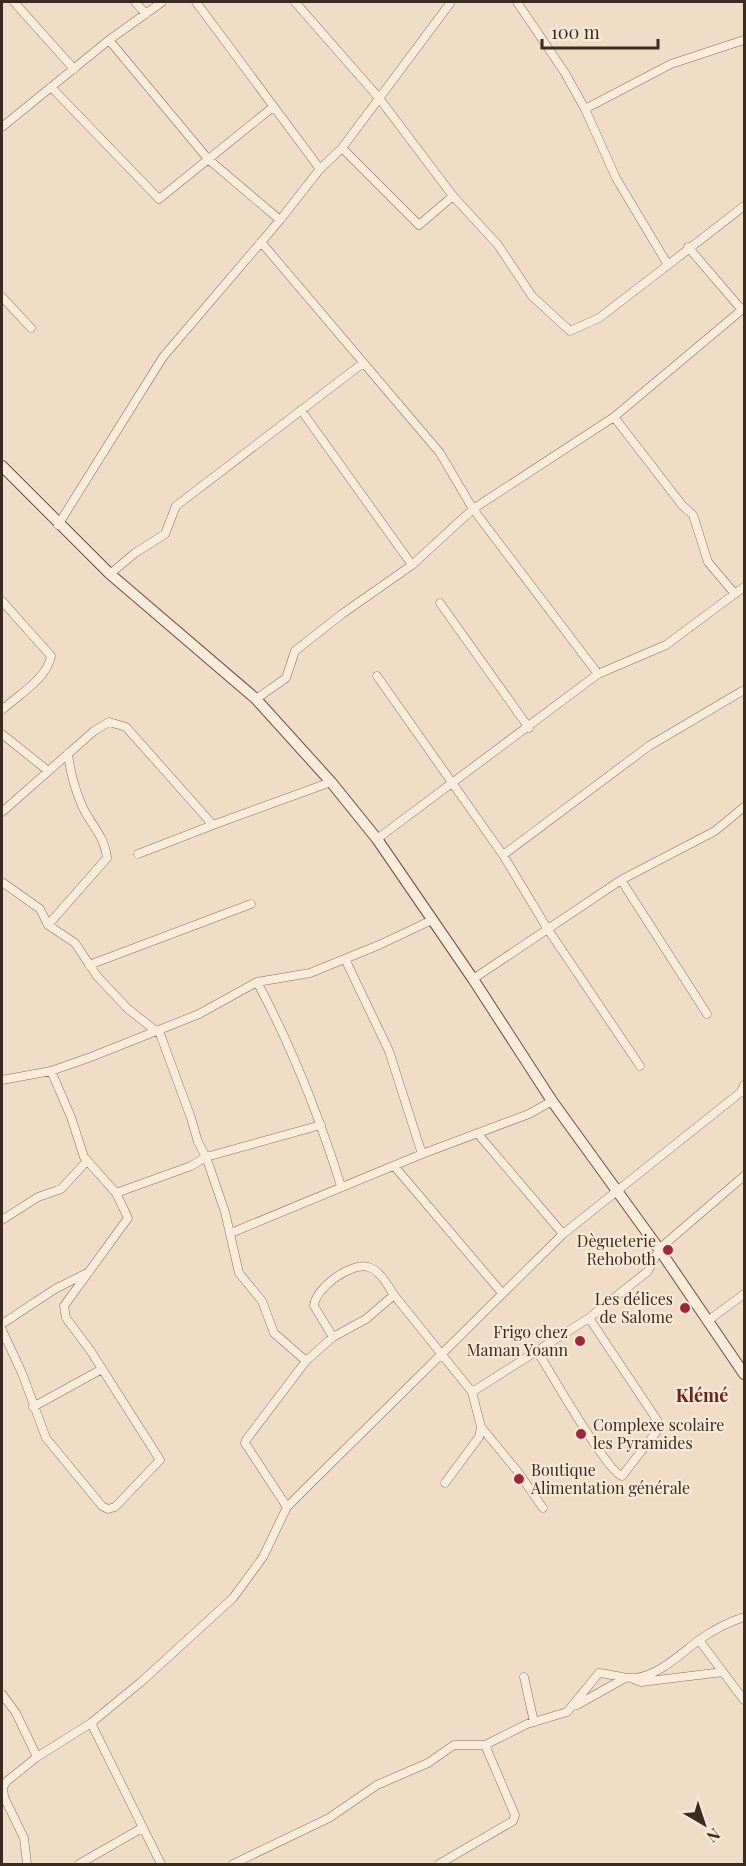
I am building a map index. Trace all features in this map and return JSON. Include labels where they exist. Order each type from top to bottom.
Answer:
[{"type":"street","points":[[14,2],[74,69]]},
{"type":"street","points":[[135,2],[146,14]]},
{"type":"street","points":[[3,122],[162,2]]},
{"type":"street","points":[[196,2],[320,170]]},
{"type":"street","points":[[295,2],[379,98],[453,196],[498,245],[532,296],[570,331],[599,318],[744,206]]},
{"type":"street","points":[[57,525],[163,357],[320,170],[342,148],[451,2]]},
{"type":"street","points":[[517,2],[565,72],[585,109],[616,178],[668,265]]},
{"type":"street","points":[[109,40],[208,159],[280,220]]},
{"type":"street","points":[[585,109],[671,64],[744,40]]},
{"type":"street","points":[[51,87],[159,199],[273,107]]},
{"type":"street","points":[[342,148],[419,225],[453,196]]},
{"type":"street","points":[[261,242],[440,453],[472,509],[598,674]]},
{"type":"street","points":[[256,699],[286,678],[295,651],[342,614],[412,565],[472,509],[614,417],[743,309],[688,247]]},
{"type":"street","points":[[2,297],[31,328]]},
{"type":"street","points":[[110,574],[135,553],[165,534],[176,506],[363,363]]},
{"type":"street","points":[[301,411],[412,565]]},
{"type":"street","points":[[614,417],[682,505],[693,515],[708,562],[735,594]]},
{"type":"street","points":[[2,466],[57,525],[110,574],[256,699],[331,782],[377,839],[473,979],[552,1101],[709,1320],[744,1374]]},
{"type":"street","points":[[377,839],[529,728],[598,674],[666,645],[744,587]]},
{"type":"street","points":[[2,601],[51,656],[50,664],[40,676],[2,710]]},
{"type":"street","points":[[440,603],[529,728]]},
{"type":"street","points":[[377,676],[503,855],[547,928],[640,1066]]},
{"type":"street","points":[[503,855],[649,746],[744,690]]},
{"type":"street","points":[[2,812],[103,723],[118,723],[126,727],[213,825]]},
{"type":"street","points":[[2,734],[47,770]]},
{"type":"street","points":[[48,925],[107,858],[104,841],[83,808],[68,753]]},
{"type":"street","points":[[138,854],[331,782]]},
{"type":"street","points":[[473,979],[621,880],[715,831],[744,807]]},
{"type":"street","points":[[621,880],[707,1014]]},
{"type":"street","points":[[2,882],[40,909],[48,925],[75,943],[89,965],[128,1010],[157,1031],[191,1118],[198,1143],[206,1157],[231,1233],[239,1273],[262,1301],[274,1333],[306,1361]]},
{"type":"street","points":[[89,965],[251,904]]},
{"type":"street","points":[[2,1080],[51,1071],[199,1014],[257,982],[310,973],[432,920]]},
{"type":"street","points":[[345,959],[389,1051],[422,1154]]},
{"type":"street","points":[[257,982],[282,1029],[321,1125],[341,1186]]},
{"type":"street","points":[[2,1330],[22,1373],[46,1438],[102,1506],[108,1509],[116,1507],[160,1460],[64,1311],[66,1301],[93,1270],[128,1218],[116,1193],[87,1161],[51,1071]]},
{"type":"street","points":[[27,1864],[24,1838],[4,1797],[3,1787],[7,1781],[37,1757],[91,1723],[141,1682],[238,1593],[263,1557],[287,1507],[563,1233],[679,1144],[741,1092],[744,1085]]},
{"type":"street","points":[[231,1233],[341,1186],[529,1114],[552,1101]]},
{"type":"street","points":[[116,1193],[191,1166],[206,1157],[321,1125]]},
{"type":"street","points":[[478,1134],[563,1233]]},
{"type":"street","points":[[2,1220],[38,1197],[61,1189],[87,1161]]},
{"type":"street","points":[[395,1167],[502,1293]]},
{"type":"street","points":[[472,1392],[589,1318],[648,1271],[659,1249],[744,1176]]},
{"type":"street","points":[[333,1337],[314,1306],[317,1295],[331,1280],[368,1266],[376,1272],[472,1392],[482,1427],[543,1508]]},
{"type":"street","points":[[2,1324],[55,1289],[93,1270]]},
{"type":"street","points":[[709,1320],[744,1294]]},
{"type":"street","points":[[287,1507],[245,1443],[306,1361],[333,1337],[366,1319],[394,1295]]},
{"type":"street","points":[[537,1351],[604,1457],[618,1475],[622,1476],[661,1426],[589,1318]]},
{"type":"street","points":[[33,1407],[102,1369]]},
{"type":"street","points":[[445,1483],[479,1437],[482,1427]]},
{"type":"street","points":[[233,1864],[329,1818],[377,1785],[428,1763],[454,1745],[485,1746],[511,1731],[559,1715],[628,1678],[642,1676],[683,1655],[699,1640],[726,1623],[744,1617]]},
{"type":"street","points":[[699,1640],[744,1700]]},
{"type":"street","points":[[571,1708],[599,1673],[628,1678],[641,1683],[723,1672]]},
{"type":"street","points":[[524,1677],[534,1722]]},
{"type":"street","points":[[2,1694],[16,1713],[37,1757]]},
{"type":"street","points":[[91,1723],[161,1864]]},
{"type":"street","points":[[445,1863],[513,1821],[515,1815],[485,1746]]},
{"type":"street","points":[[79,1864],[142,1828]]},
{"type":"place","name":"Dègueterie Rehoboth","points":[[668,1250]]},
{"type":"place","name":"Les délices de Salome","points":[[685,1308]]},
{"type":"place","name":"Frigo chez Maman Yoann","points":[[580,1341]]},
{"type":"place","name":"Complexe scolaire les Pyramides","points":[[581,1434]]},
{"type":"place","name":"Boutique Alimentation générale","points":[[519,1479]]},
{"type":"district","name":"Klémé","points":[[702,1396]]}]
